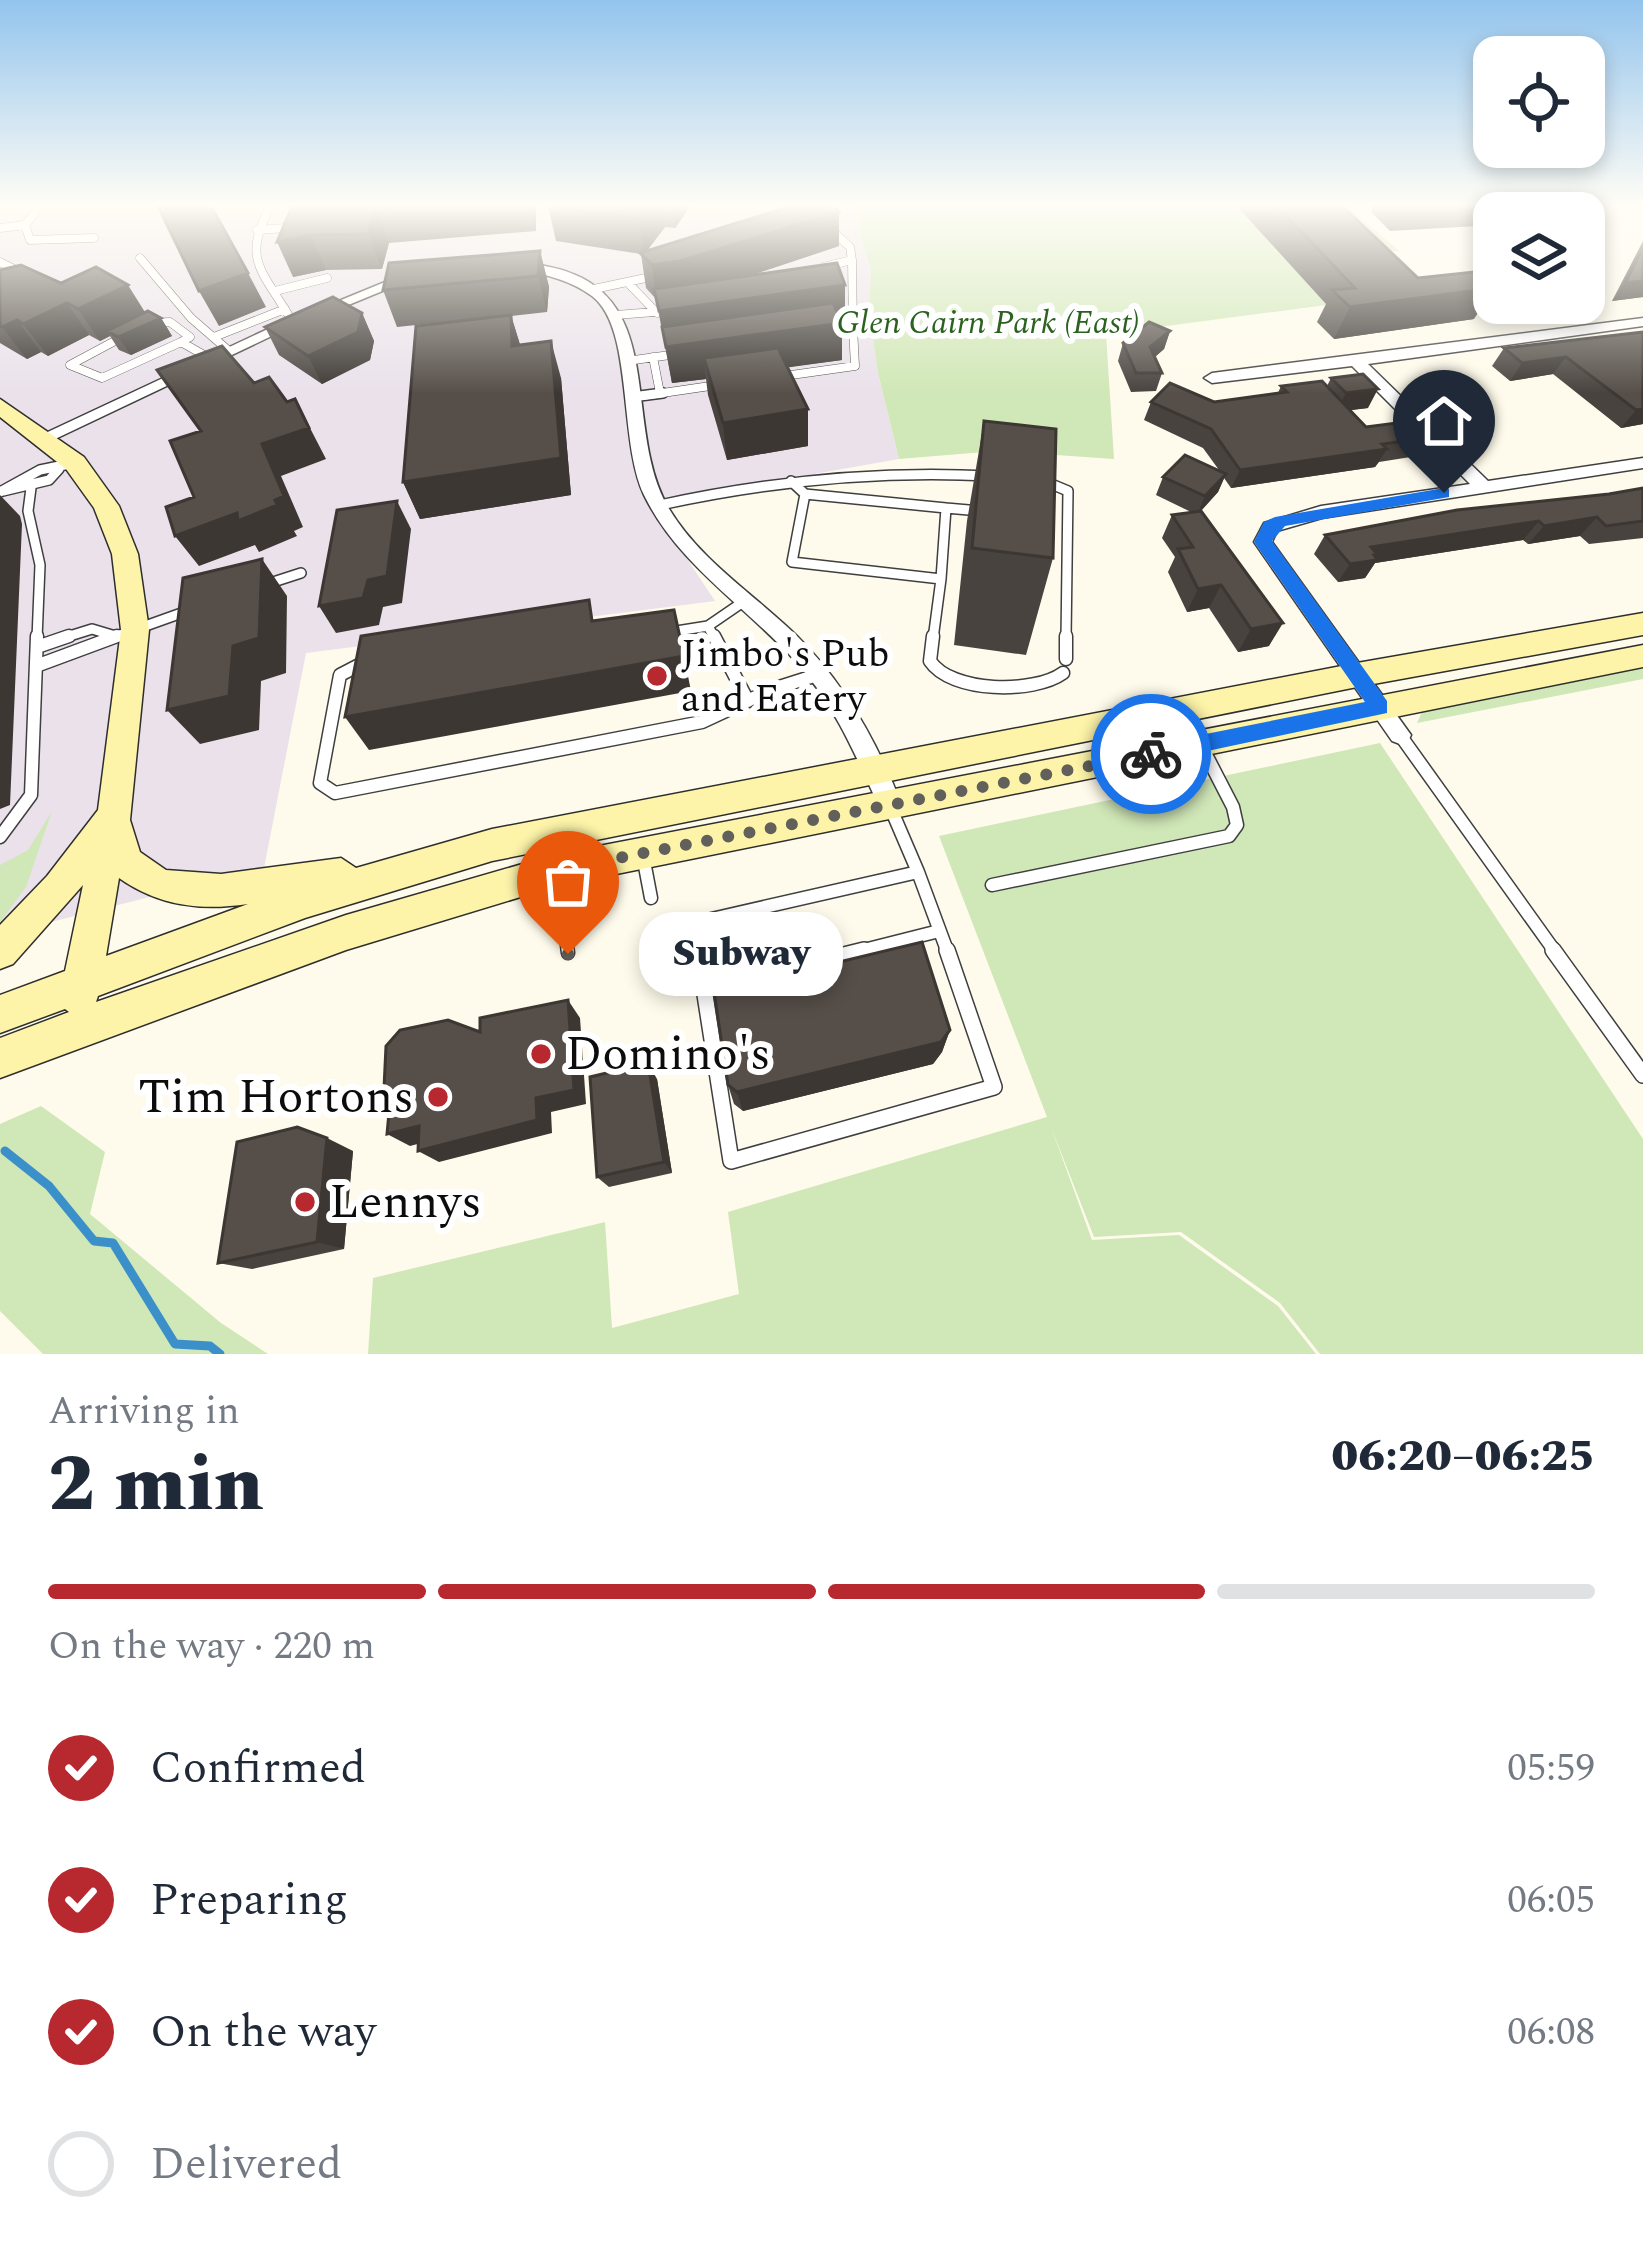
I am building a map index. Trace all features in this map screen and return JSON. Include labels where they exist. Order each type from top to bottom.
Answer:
[{"type":"main road","points":[[0,406],[45,437],[106,506],[125,554],[122,773],[76,1029]]},
{"type":"main road","points":[[112,812],[125,862],[160,886],[221,891],[419,863],[877,767],[1643,623]]},
{"type":"main road","points":[[0,1058],[326,939],[557,870],[1643,656]]},
{"type":"main road","points":[[0,951],[60,888],[112,812]]},
{"type":"main road","points":[[0,1014],[246,921],[419,863]]},
{"type":"street","points":[[538,267],[554,269],[611,301],[619,321],[646,473],[660,505],[682,540],[793,644],[852,721],[877,767],[890,806]]},
{"type":"street","points":[[45,437],[229,351],[289,316],[420,274]]},
{"type":"street","points":[[1212,378],[1643,322]]},
{"type":"street","points":[[1356,361],[1484,487]]},
{"type":"street","points":[[1400,735],[1263,542],[1270,526],[1321,512],[1643,463]]},
{"type":"lane","points":[[10,267],[36,280],[16,288]]},
{"type":"lane","points":[[148,267],[190,318],[229,351]]},
{"type":"lane","points":[[214,337],[289,316],[262,267]]},
{"type":"lane","points":[[812,270],[823,267]]},
{"type":"lane","points":[[769,378],[855,366],[852,267]]},
{"type":"lane","points":[[594,289],[671,272]]},
{"type":"lane","points":[[275,291],[328,278]]},
{"type":"lane","points":[[630,284],[657,314]]},
{"type":"lane","points":[[619,321],[680,308]]},
{"type":"lane","points":[[160,320],[190,337],[181,342],[102,378],[70,364],[160,320]]},
{"type":"lane","points":[[831,331],[853,328]]},
{"type":"lane","points":[[181,342],[211,359]]},
{"type":"lane","points":[[627,361],[697,351]]},
{"type":"lane","points":[[653,357],[660,393]]},
{"type":"lane","points":[[632,397],[725,384]]},
{"type":"lane","points":[[0,492],[31,488],[67,466]]},
{"type":"lane","points":[[0,492],[40,470],[67,466]]},
{"type":"lane","points":[[660,505],[791,481],[894,470],[1010,477]]},
{"type":"lane","points":[[1033,479],[1055,482],[1068,491],[1066,659]]},
{"type":"lane","points":[[791,481],[805,494],[987,512]]},
{"type":"lane","points":[[0,836],[11,828],[31,794],[40,566],[28,511],[31,488]]},
{"type":"lane","points":[[805,494],[792,562],[940,579]]},
{"type":"lane","points":[[946,508],[930,661],[936,670],[1032,688],[1052,685],[1063,673]]},
{"type":"lane","points":[[1048,519],[1068,521]]},
{"type":"lane","points":[[256,588],[301,573]]},
{"type":"lane","points":[[650,635],[708,626],[743,602]]},
{"type":"lane","points":[[36,666],[212,603]]},
{"type":"lane","points":[[708,626],[748,700]]},
{"type":"lane","points":[[37,647],[92,628],[124,632]]},
{"type":"lane","points":[[379,660],[356,663],[340,675],[320,783],[335,793],[702,722],[817,676]]},
{"type":"lane","points":[[1400,735],[1643,1075]]},
{"type":"lane","points":[[992,885],[1229,836],[1237,825],[1233,807],[1201,744]]},
{"type":"lane","points":[[890,806],[918,872],[994,1087],[731,1161],[694,923],[918,872]]},
{"type":"lane","points":[[642,853],[651,898]]},
{"type":"lane","points":[[557,870],[568,954]]},
{"type":"lane","points":[[703,990],[939,931]]},
{"type":"shaded area","points":[[0,267],[870,267],[869,313],[878,373],[899,459],[650,503],[715,601],[306,653],[264,868],[0,935]]},
{"type":"green space","name":"Glen Cairn Park (East)","points":[[1391,267],[1417,293],[1106,334],[1114,459],[996,451],[899,459],[869,313],[871,270]]},
{"type":"green space","points":[[1643,666],[1643,679],[1417,723],[1422,712]]},
{"type":"green space","points":[[1380,743],[1643,1139],[1643,1354],[1320,1354],[1280,1303],[1181,1232],[1094,1237],[1051,1127],[1092,1240],[1179,1235],[1278,1306],[1316,1354],[368,1354],[373,1278],[605,1222],[612,1328],[739,1294],[728,1212],[1047,1117],[939,836]]},
{"type":"green space","points":[[52,811],[26,887],[0,922],[0,865],[28,850]]},
{"type":"green space","points":[[41,1106],[105,1152],[90,1214],[221,1323],[268,1354],[43,1354],[0,1311],[0,1124]]},
{"type":"building","points":[[26,267],[61,283],[96,267],[128,285],[78,309],[67,303],[23,324],[17,320],[2,327],[0,270]]},
{"type":"building","points":[[188,267],[245,267],[248,273],[199,291]]},
{"type":"building","points":[[388,267],[539,267],[538,276],[383,290]]},
{"type":"building","points":[[808,267],[839,267],[845,285],[659,311],[654,289]]},
{"type":"building","points":[[1335,267],[1407,267],[1418,278],[1473,272],[1473,291],[1350,307],[1332,290],[1355,288]]},
{"type":"building","points":[[1633,267],[1643,267],[1643,281],[1625,283]]},
{"type":"building","points":[[333,297],[362,313],[358,332],[308,356],[265,327]]},
{"type":"building","points":[[833,303],[842,323],[666,347],[662,327]]},
{"type":"building","points":[[148,311],[161,318],[118,337],[107,331]]},
{"type":"building","points":[[511,315],[512,346],[551,341],[561,458],[403,482],[416,326]]},
{"type":"building","points":[[1149,322],[1170,331],[1150,347],[1162,373],[1136,373],[1123,343]]},
{"type":"building","points":[[1643,332],[1643,409],[1636,410],[1566,357],[1522,363],[1504,348]]},
{"type":"building","points":[[222,346],[254,383],[269,377],[287,402],[295,399],[309,428],[262,444],[284,496],[275,500],[277,505],[238,521],[237,513],[175,536],[166,507],[194,497],[170,441],[201,431],[157,370]]},
{"type":"building","points":[[778,348],[808,409],[723,423],[704,358]]},
{"type":"building","points":[[1363,374],[1378,389],[1346,393],[1331,378]]},
{"type":"building","points":[[1322,381],[1366,427],[1412,421],[1429,438],[1382,444],[1387,449],[1240,470],[1211,429],[1151,402],[1170,383],[1214,402],[1287,392],[1281,386]]},
{"type":"building","points":[[984,421],[1056,429],[1053,558],[972,548]]},
{"type":"building","points":[[1185,455],[1226,474],[1205,496],[1163,477]]},
{"type":"building","points":[[1643,488],[1643,521],[1606,526],[1597,517],[1544,526],[1539,521],[1371,547],[1377,560],[1350,564],[1325,535],[1457,510]]},
{"type":"building","points":[[397,501],[387,576],[368,580],[363,598],[319,606],[337,510]]},
{"type":"building","points":[[1201,511],[1283,623],[1251,629],[1221,585],[1198,589],[1178,549],[1193,547],[1172,515]]},
{"type":"building","points":[[262,559],[259,638],[233,646],[229,696],[167,710],[183,578]]},
{"type":"building","points":[[589,600],[592,621],[674,610],[684,656],[345,717],[361,636]]},
{"type":"building","points":[[922,942],[950,1030],[941,1042],[737,1092],[728,1085],[714,992]]},
{"type":"building","points":[[568,1000],[574,1090],[536,1098],[537,1120],[418,1151],[419,1126],[387,1134],[391,1091],[384,1088],[386,1046],[400,1030],[448,1020],[480,1032],[480,1018]]},
{"type":"building","points":[[648,1063],[664,1162],[597,1177],[590,1077]]},
{"type":"building","points":[[297,1127],[327,1138],[317,1242],[218,1263],[237,1142]]},
{"type":"waterway","points":[[5,1151],[49,1186],[94,1241],[113,1243],[175,1344],[210,1346],[220,1354]]},
{"type":"way so far","points":[[568,954],[565,902],[557,870],[1151,754]]},
{"type":"place","name":"Jimbo's Pub and Eatery","points":[[657,676]]},
{"type":"place","name":"Subway","points":[[568,954]]},
{"type":"place","name":"Domino's","points":[[541,1054]]},
{"type":"place","name":"Tim Hortons","points":[[438,1097]]},
{"type":"place","name":"Lennys","points":[[305,1202]]},
{"type":"route","points":[[1151,754],[1380,707],[1263,542],[1270,526],[1281,521],[1444,493]]}]
